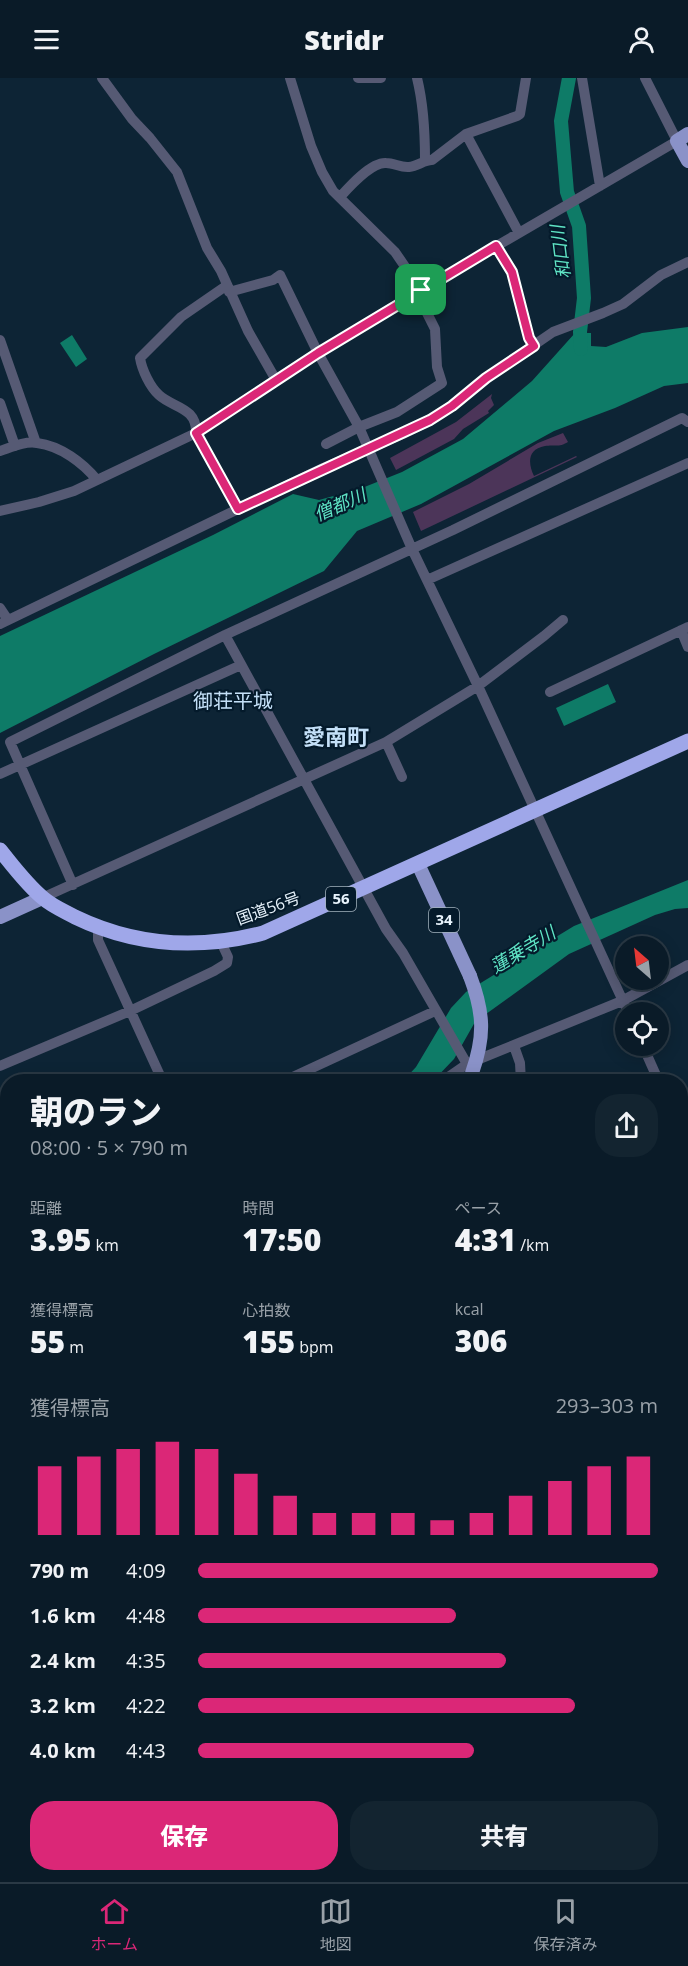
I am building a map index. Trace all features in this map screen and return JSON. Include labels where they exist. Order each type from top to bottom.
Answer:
[{"type":"highway","name":"国道56号","points":[[0,850],[42,898],[98,928],[162,943],[221,942],[263,933],[688,741]]},
{"type":"main road","points":[[682,137],[688,161]]},
{"type":"main road","name":"34","points":[[418,864],[470,976],[481,1013],[480,1051],[469,1073]]},
{"type":"main road","points":[[0,917],[42,898]]},
{"type":"street","points":[[102,78],[132,119],[177,172],[207,248],[221,272],[248,331],[276,380]]},
{"type":"street","points":[[290,78],[311,146],[333,191],[395,252],[419,291],[435,329],[437,367],[442,383],[397,412],[359,427],[326,444]]},
{"type":"street","points":[[358,78],[381,78]]},
{"type":"street","points":[[417,78],[423,99],[425,160]]},
{"type":"street","points":[[340,197],[360,177],[378,164],[412,167],[425,160],[432,160],[466,134],[520,114],[526,78]]},
{"type":"street","points":[[582,78],[600,186]]},
{"type":"street","points":[[0,511],[74,491],[196,433],[318,353],[419,291],[682,137],[645,78]]},
{"type":"street","points":[[466,134],[519,233]]},
{"type":"street","points":[[496,246],[512,272],[529,338],[534,346]]},
{"type":"street","points":[[0,608],[4,622],[238,509],[403,434],[452,406],[486,378],[553,332],[623,304],[661,275],[688,262]]},
{"type":"street","points":[[238,509],[196,433],[196,426],[186,409],[158,394],[140,358],[181,317],[223,288],[228,290],[273,280],[280,275],[318,353],[359,427],[411,547],[622,1001]]},
{"type":"street","points":[[0,340],[36,443]]},
{"type":"street","points":[[0,403],[15,446]]},
{"type":"street","points":[[73,885],[20,764],[5,744],[225,635],[682,418],[688,422]]},
{"type":"street","points":[[0,451],[36,443],[63,453],[84,465],[98,480]]},
{"type":"street","points":[[427,580],[688,463]]},
{"type":"street","points":[[42,898],[386,742],[477,686],[563,620]]},
{"type":"street","points":[[550,692],[684,629],[688,647]]},
{"type":"street","points":[[225,635],[364,889],[457,1046],[469,1073],[514,1046],[622,1001],[688,965]]},
{"type":"street","points":[[0,774],[241,665]]},
{"type":"street","points":[[386,742],[402,777]]},
{"type":"street","points":[[98,928],[98,940],[159,1074]]},
{"type":"street","points":[[0,1066],[130,1011],[227,963],[228,957],[221,942]]},
{"type":"street","points":[[300,1074],[436,1014]]},
{"type":"street","points":[[514,1046],[521,1074]]},
{"type":"street","points":[[647,1056],[655,1074]]},
{"type":"shaded area","points":[[492,394],[494,405],[488,411],[489,413],[463,429],[454,439],[396,470],[390,458],[456,422]]},
{"type":"shaded area","points":[[563,433],[568,442],[539,448],[532,454],[530,462],[534,476],[577,457],[421,531],[413,512],[469,484],[538,443]]},
{"type":"water","name":"僧都川","points":[[688,327],[688,383],[664,386],[615,408],[554,431],[421,504],[357,531],[324,571],[0,733],[0,636],[213,535],[293,494],[319,500],[362,488],[402,472],[463,439],[532,381],[575,333],[591,333],[591,346],[606,347],[642,333]]},
{"type":"water","points":[[72,335],[87,359],[76,367],[60,343]]},
{"type":"water","points":[[608,684],[616,702],[564,726],[556,708]]},
{"type":"water","points":[[688,880],[688,908],[655,915],[569,954],[475,1022],[454,1059],[440,1074],[409,1074],[416,1067],[451,1008],[466,992],[574,926]]},
{"type":"waterway","name":"和口川","points":[[569,78],[561,121],[567,192],[579,226],[584,298],[580,332],[581,349]]},
{"type":"district","name":"御荘平城","points":[[233,701]]},
{"type":"district","name":"愛南町","points":[[336,737]]},
{"type":"route","points":[[496,246],[512,272],[529,338],[534,346],[430,420],[403,434],[322,468],[238,509],[196,433],[318,353],[421,290],[496,246]]},
{"type":"water label","name":"蓮乗寺川","points":[[523,950]]}]
